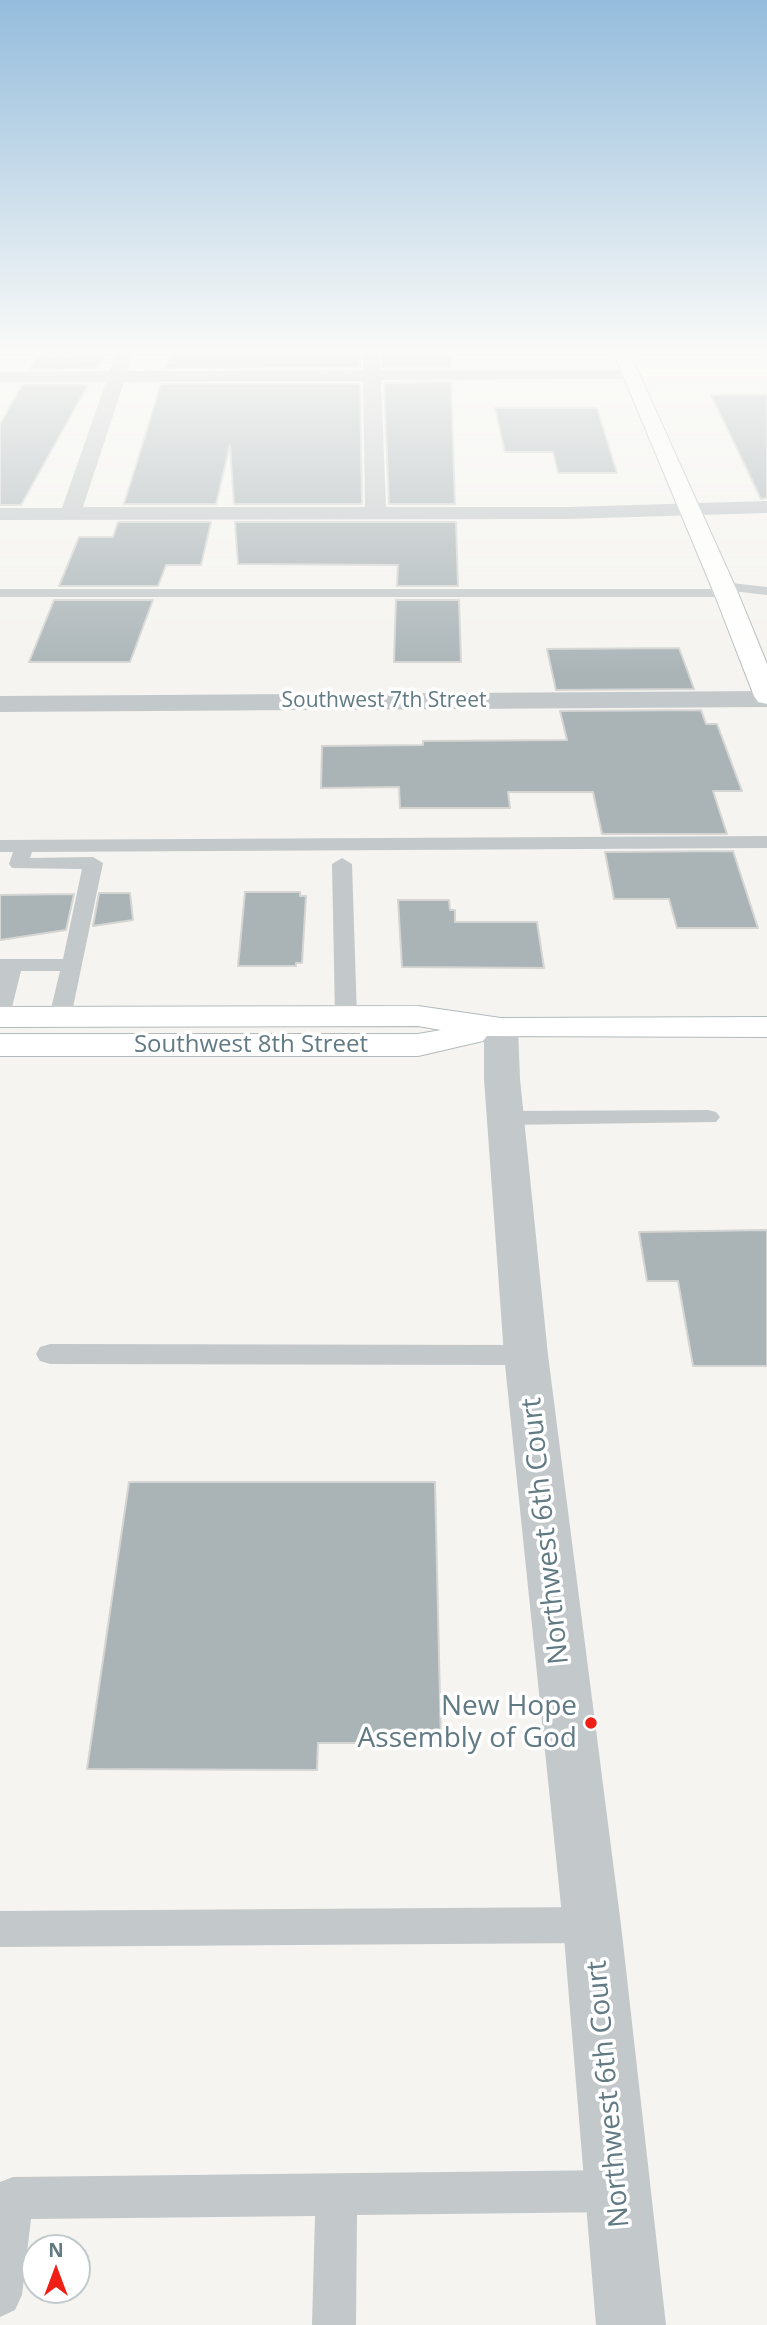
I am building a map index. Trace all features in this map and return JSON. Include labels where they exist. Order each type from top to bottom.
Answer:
[{"type":"street","points":[[70,514],[89,458]]},
{"type":"street","points":[[375,458],[376,514]]},
{"type":"street","points":[[668,458],[767,698]]},
{"type":"street","points":[[0,514],[603,513],[767,507]]},
{"type":"street","name":"Southwest 7th Street","points":[[0,704],[767,698]]},
{"type":"street","name":"Southwest 8th Street","points":[[0,1017],[418,1016],[501,1028],[767,1027]]},
{"type":"street","name":"Southwest 8th Street","points":[[0,1045],[418,1045],[501,1028]]},
{"type":"street","name":"Northwest 6th Court","points":[[501,1028],[526,1355],[592,1925],[631,2325]]},
{"type":"lane","points":[[0,593],[724,589],[767,591]]},
{"type":"lane","points":[[0,846],[767,842]]},
{"type":"lane","points":[[24,846],[19,864],[93,863],[60,1017]]},
{"type":"lane","points":[[342,864],[346,1017]]},
{"type":"lane","points":[[0,1011],[6,965],[72,965]]},
{"type":"lane","points":[[506,1118],[708,1117]]},
{"type":"lane","points":[[50,1354],[526,1355]]},
{"type":"lane","points":[[0,1929],[592,1925]]},
{"type":"lane","points":[[0,2295],[13,2198],[618,2191]]},
{"type":"lane","points":[[334,2325],[336,2196]]},
{"type":"building","points":[[0,458],[48,458],[21,505],[0,505]]},
{"type":"building","points":[[138,458],[227,458],[216,504],[124,504]]},
{"type":"building","points":[[231,458],[361,458],[362,504],[234,504]]},
{"type":"building","points":[[387,458],[453,458],[455,504],[389,504]]},
{"type":"building","points":[[554,458],[612,458],[617,473],[558,473]]},
{"type":"building","points":[[741,458],[767,458],[767,498],[761,499]]},
{"type":"building","points":[[118,522],[211,522],[201,565],[166,565],[158,586],[59,586],[79,537],[113,537]]},
{"type":"building","points":[[235,522],[456,522],[458,586],[397,586],[398,565],[238,564]]},
{"type":"building","points":[[54,600],[153,600],[130,662],[29,662]]},
{"type":"building","points":[[396,600],[459,600],[461,662],[394,662]]},
{"type":"building","points":[[679,648],[694,689],[556,690],[547,649]]},
{"type":"building","points":[[701,710],[706,724],[717,724],[742,791],[713,791],[727,834],[602,834],[593,792],[508,792],[510,808],[400,808],[399,787],[321,788],[322,746],[423,745],[423,741],[567,740],[560,711]]},
{"type":"building","points":[[733,851],[758,928],[677,928],[669,899],[614,899],[605,852]]},
{"type":"building","points":[[245,892],[300,892],[300,896],[306,896],[302,963],[296,963],[296,966],[238,966]]},
{"type":"building","points":[[99,893],[130,893],[133,920],[93,926]]},
{"type":"building","points":[[74,894],[66,930],[0,940],[0,895]]},
{"type":"building","points":[[398,900],[449,900],[450,910],[455,910],[455,922],[537,922],[544,968],[402,967]]},
{"type":"building","points":[[767,1230],[767,1366],[693,1366],[678,1281],[647,1281],[639,1232]]},
{"type":"building","points":[[129,1482],[435,1482],[441,1743],[318,1743],[317,1770],[87,1769]]},
{"type":"place","name":"New Hope Assembly of God","points":[[591,1723]]}]
